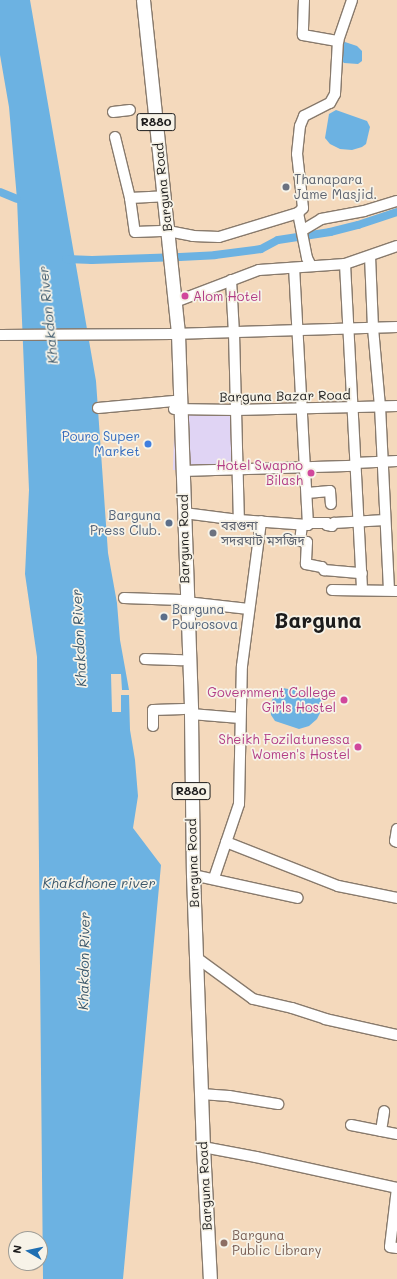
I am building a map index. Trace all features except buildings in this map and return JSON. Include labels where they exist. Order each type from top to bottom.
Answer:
[{"type":"main road","name":"Barguna Road","points":[[143,0],[175,302],[176,406],[203,1147],[210,1279]]},
{"type":"main road","name":"Barguna Road","points":[[176,406],[184,513],[182,660],[187,712],[187,874],[204,1279]]},
{"type":"street","points":[[304,0],[303,35],[338,41]]},
{"type":"street","points":[[116,137],[134,214],[135,232],[168,237],[218,237],[298,214],[303,208],[298,154],[300,126],[304,116],[330,103],[335,94],[338,41],[352,0]]},
{"type":"street","points":[[113,112],[130,110]]},
{"type":"street","points":[[130,198],[164,196]]},
{"type":"street","points":[[302,230],[321,218],[364,211],[397,201]]},
{"type":"street","points":[[298,214],[309,262]]},
{"type":"street","points":[[175,302],[259,270],[294,268],[309,262],[345,264],[397,246]]},
{"type":"street","points":[[332,590],[393,590],[385,520],[380,406],[373,328],[370,256]]},
{"type":"street","points":[[345,264],[362,590]]},
{"type":"street","points":[[294,268],[307,493],[305,524],[300,541],[307,542],[306,564],[322,567],[324,570],[362,573]]},
{"type":"street","points":[[231,280],[234,333],[239,520]]},
{"type":"street","points":[[0,335],[234,333],[397,327]]},
{"type":"street","name":"Barguna Bazar Road","points":[[98,408],[176,406],[236,410],[397,406]]},
{"type":"street","points":[[182,471],[355,465],[397,461]]},
{"type":"street","points":[[307,493],[330,491],[331,504]]},
{"type":"street","points":[[184,513],[239,520],[305,524],[327,523],[327,525],[332,526],[334,523],[385,520]]},
{"type":"street","points":[[214,878],[239,804],[242,666],[261,521]]},
{"type":"street","points":[[124,598],[183,601],[249,609]]},
{"type":"street","points":[[145,659],[182,660]]},
{"type":"street","points":[[153,726],[153,710],[240,718]]},
{"type":"street","points":[[397,829],[395,841],[397,842]]},
{"type":"street","points":[[226,842],[338,886],[397,898]]},
{"type":"street","points":[[193,875],[214,878],[298,898]]},
{"type":"street","points":[[197,958],[253,999],[292,1008],[325,1020],[397,1035]]},
{"type":"street","points":[[201,1094],[230,1096],[278,1104]]},
{"type":"street","points":[[381,1131],[384,1111]]},
{"type":"street","points":[[351,1125],[397,1134]]},
{"type":"street","points":[[203,1147],[397,1188],[390,1247],[397,1248]]},
{"type":"shaded area","points":[[175,409],[235,411],[233,472],[173,470]]},
{"type":"water","name":"Khakdhone river","points":[[0,0],[30,0],[96,381],[108,553],[117,603],[120,640],[129,690],[122,690],[121,674],[111,674],[112,712],[121,712],[121,695],[129,695],[130,730],[135,760],[138,796],[133,828],[161,865],[123,1279],[43,1279],[43,1271],[48,1271],[48,1231],[43,1231],[37,657],[25,574],[29,490],[17,199],[9,107],[0,55]]},
{"type":"water","points":[[345,42],[357,46],[362,51],[362,61],[358,64],[344,63],[340,59],[343,43]]},
{"type":"water","points":[[336,110],[367,121],[370,127],[366,144],[352,150],[340,149],[330,144],[325,138],[329,114]]},
{"type":"water","points":[[283,688],[315,694],[321,699],[323,707],[317,719],[309,726],[299,729],[275,721],[271,715],[270,705],[276,691]]},
{"type":"waterway","points":[[0,192],[17,199]]},
{"type":"waterway","points":[[66,259],[92,260],[180,257],[215,255],[261,249],[278,240],[330,232],[358,225],[397,212]]},
{"type":"place","name":"Thanapara Jame Masjid.","points":[[286,187]]},
{"type":"place","name":"Alom Hotel","points":[[185,296]]},
{"type":"place","name":"Pouro Super Market","points":[[148,444]]},
{"type":"place","name":"Hotel Swapno Bilash","points":[[311,473]]},
{"type":"place","name":"Barguna Press Club.","points":[[169,523]]},
{"type":"place","name":"বরগুনা সদরঘাট মসজিদ","points":[[213,533]]},
{"type":"place","name":"Barguna Pourosova","points":[[164,617]]},
{"type":"place","name":"Government College Girls Hostel","points":[[344,700]]},
{"type":"place","name":"Sheikh Fozilatunessa Women's Hostel","points":[[358,747]]},
{"type":"place","name":"Barguna Public Library","points":[[224,1243]]},
{"type":"district","name":"Barguna","points":[[318,620]]},
{"type":"water label","name":"Khakdon River","points":[[48,315]]},
{"type":"water label","name":"Khakdon River","points":[[79,638]]},
{"type":"water label","name":"Khakdon River","points":[[84,961]]}]
